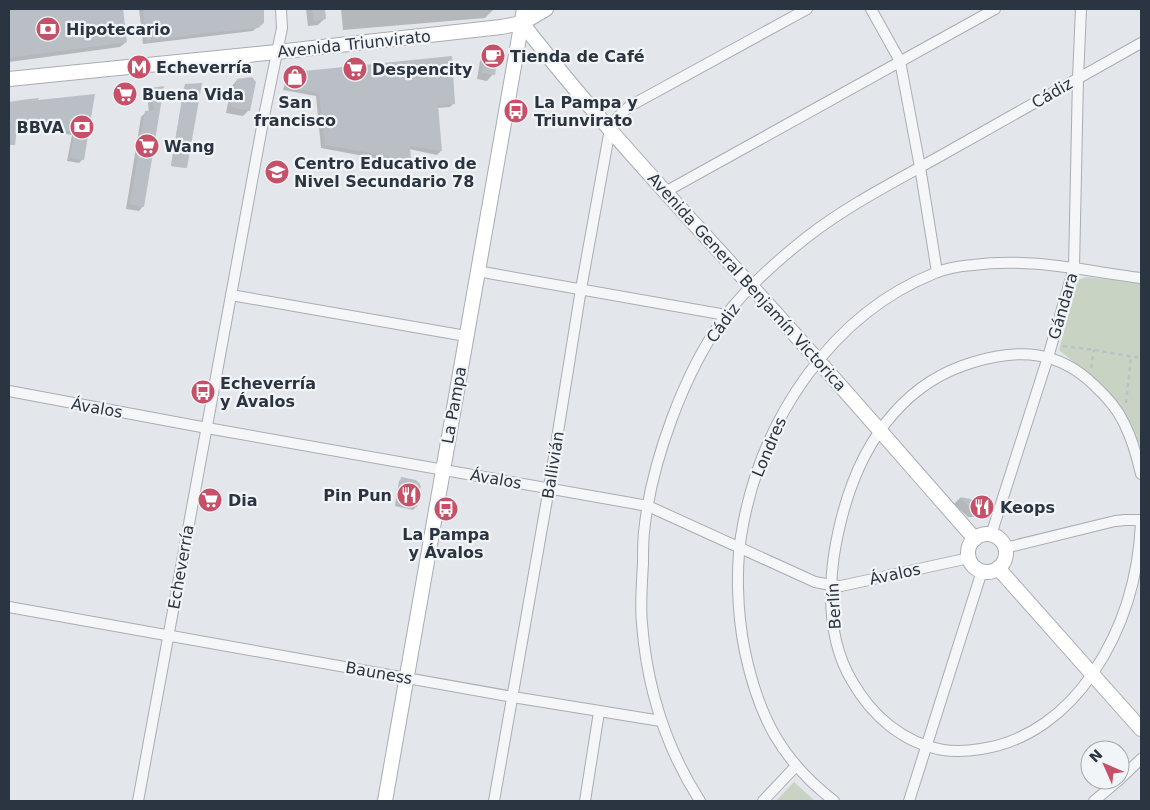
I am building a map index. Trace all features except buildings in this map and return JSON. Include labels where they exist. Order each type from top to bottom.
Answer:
[{"type":"street","name":"Echeverría","points":[[138,801],[282,28],[281,9]]},
{"type":"street","name":"Avenida Triunvirato","points":[[9,78],[277,52],[501,27],[523,16],[546,9]]},
{"type":"street","points":[[610,129],[614,120],[630,106],[807,9]]},
{"type":"street","points":[[870,9],[900,62],[920,168],[936,272]]},
{"type":"street","points":[[665,192],[995,9]]},
{"type":"street","name":"Gándara","points":[[992,535],[1052,345],[1074,268],[1081,9]]},
{"type":"street","name":"Avenida General Benjamín Victorica","points":[[523,16],[542,48],[610,129],[975,539]]},
{"type":"street","name":"La Pampa","points":[[385,801],[523,16]]},
{"type":"street","name":"Cádiz","points":[[661,721],[651,684],[642,624],[641,600],[644,532],[648,506],[654,474],[664,442],[688,380],[726,315],[751,286],[808,236],[864,199],[1141,43]]},
{"type":"street","name":"Ballivián","points":[[494,801],[610,129]]},
{"type":"street","name":"Londres","points":[[834,801],[812,783],[796,766],[775,737],[763,714],[749,670],[739,612],[742,527],[748,501],[778,421],[818,361],[840,337],[880,303],[936,272],[954,267],[996,262],[1037,263],[1141,278]]},
{"type":"street","points":[[477,271],[726,315]]},
{"type":"street","points":[[231,295],[466,336]]},
{"type":"street","name":"Berlín","points":[[1141,474],[1134,445],[1123,421],[1113,406],[1089,380],[1063,362],[1048,357],[1027,354],[1005,355],[963,365],[925,385],[893,414],[880,431],[857,472],[842,516],[834,555],[831,585],[834,630],[839,652],[847,673],[858,692],[872,710],[888,725],[906,737],[926,746],[946,751],[968,751],[1010,741],[1030,732],[1048,721],[1080,691],[1105,654],[1116,633],[1129,597],[1137,566],[1141,520]]},
{"type":"street","name":"Ávalos","points":[[9,391],[648,506],[815,582],[831,585],[841,586],[969,558]]},
{"type":"street","points":[[1005,548],[1115,521],[1141,520]]},
{"type":"street","points":[[983,535],[992,535],[1000,540],[1005,548],[1005,559],[998,568],[991,572],[982,571],[974,567],[969,558],[969,548],[975,539],[983,535]]},
{"type":"street","points":[[998,568],[1141,729]]},
{"type":"street","points":[[909,801],[982,571]]},
{"type":"street","name":"Bauness","points":[[9,607],[513,697],[661,721]]},
{"type":"street","points":[[585,801],[599,712]]},
{"type":"street","points":[[661,721],[675,756],[700,801]]},
{"type":"street","points":[[1130,770],[1141,759]]},
{"type":"street","points":[[763,801],[796,766]]},
{"type":"street","points":[[1094,801],[1108,790]]},
{"type":"path","points":[[1052,345],[1141,358]]},
{"type":"path","points":[[1089,380],[1094,350]]},
{"type":"path","points":[[1123,421],[1131,357]]},
{"type":"green space","points":[[1086,277],[1141,283],[1140,443],[1136,442],[1120,410],[1105,388],[1059,350],[1078,280]]},
{"type":"green space","points":[[794,782],[815,801],[776,801]]},
{"type":"place","name":"Hipotecario","points":[[48,29]]},
{"type":"place","name":"Tienda de Café","points":[[493,56]]},
{"type":"place","name":"Echeverría","points":[[139,67]]},
{"type":"place","name":"Despencity","points":[[355,69]]},
{"type":"place","name":"San francisco","points":[[295,77]]},
{"type":"place","name":"Buena Vida","points":[[125,94]]},
{"type":"place","name":"La Pampa y Triunvirato","points":[[516,111]]},
{"type":"place","name":"BBVA","points":[[82,127]]},
{"type":"place","name":"Wang","points":[[147,146]]},
{"type":"place","name":"Centro Educativo de Nivel Secundario 78","points":[[277,172]]},
{"type":"place","name":"Echeverría y Ávalos","points":[[203,392]]},
{"type":"place","name":"Pin Pun","points":[[409,495]]},
{"type":"place","name":"Dia","points":[[210,500]]},
{"type":"place","name":"Keops","points":[[982,507]]},
{"type":"place","name":"La Pampa y Ávalos","points":[[446,509]]}]
